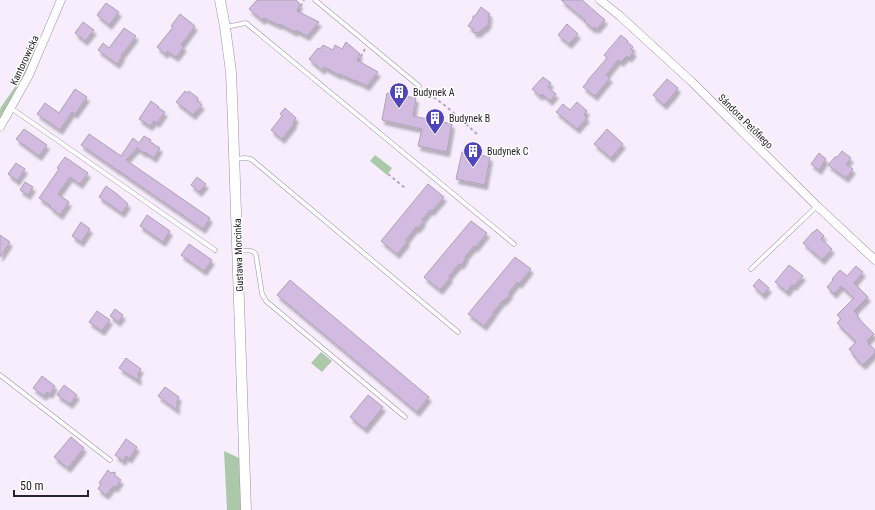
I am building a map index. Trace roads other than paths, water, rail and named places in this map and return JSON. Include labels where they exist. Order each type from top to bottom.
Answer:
[{"type":"street","name":"Kantorowicka","points":[[0,127],[29,75],[62,0]]},
{"type":"street","name":"Gustawa Morcinka","points":[[220,0],[225,27],[230,72],[235,159],[246,510]]},
{"type":"street","name":"Sándora Petőfiego","points":[[605,1],[692,82],[817,206],[875,260]]},
{"type":"lane","points":[[315,0],[419,86]]},
{"type":"lane","points":[[225,27],[246,23],[514,244]]},
{"type":"lane","points":[[11,108],[215,250]]},
{"type":"lane","points":[[235,159],[250,159],[458,332]]},
{"type":"lane","points":[[751,269],[817,206]]},
{"type":"lane","points":[[238,251],[251,250],[256,255],[262,294],[266,301],[405,417]]},
{"type":"lane","points":[[0,375],[110,460]]},
{"type":"place","name":"Budynek A","points":[[399,109]]},
{"type":"place","name":"Budynek B","points":[[435,135]]},
{"type":"place","name":"Budynek C","points":[[473,168]]}]
